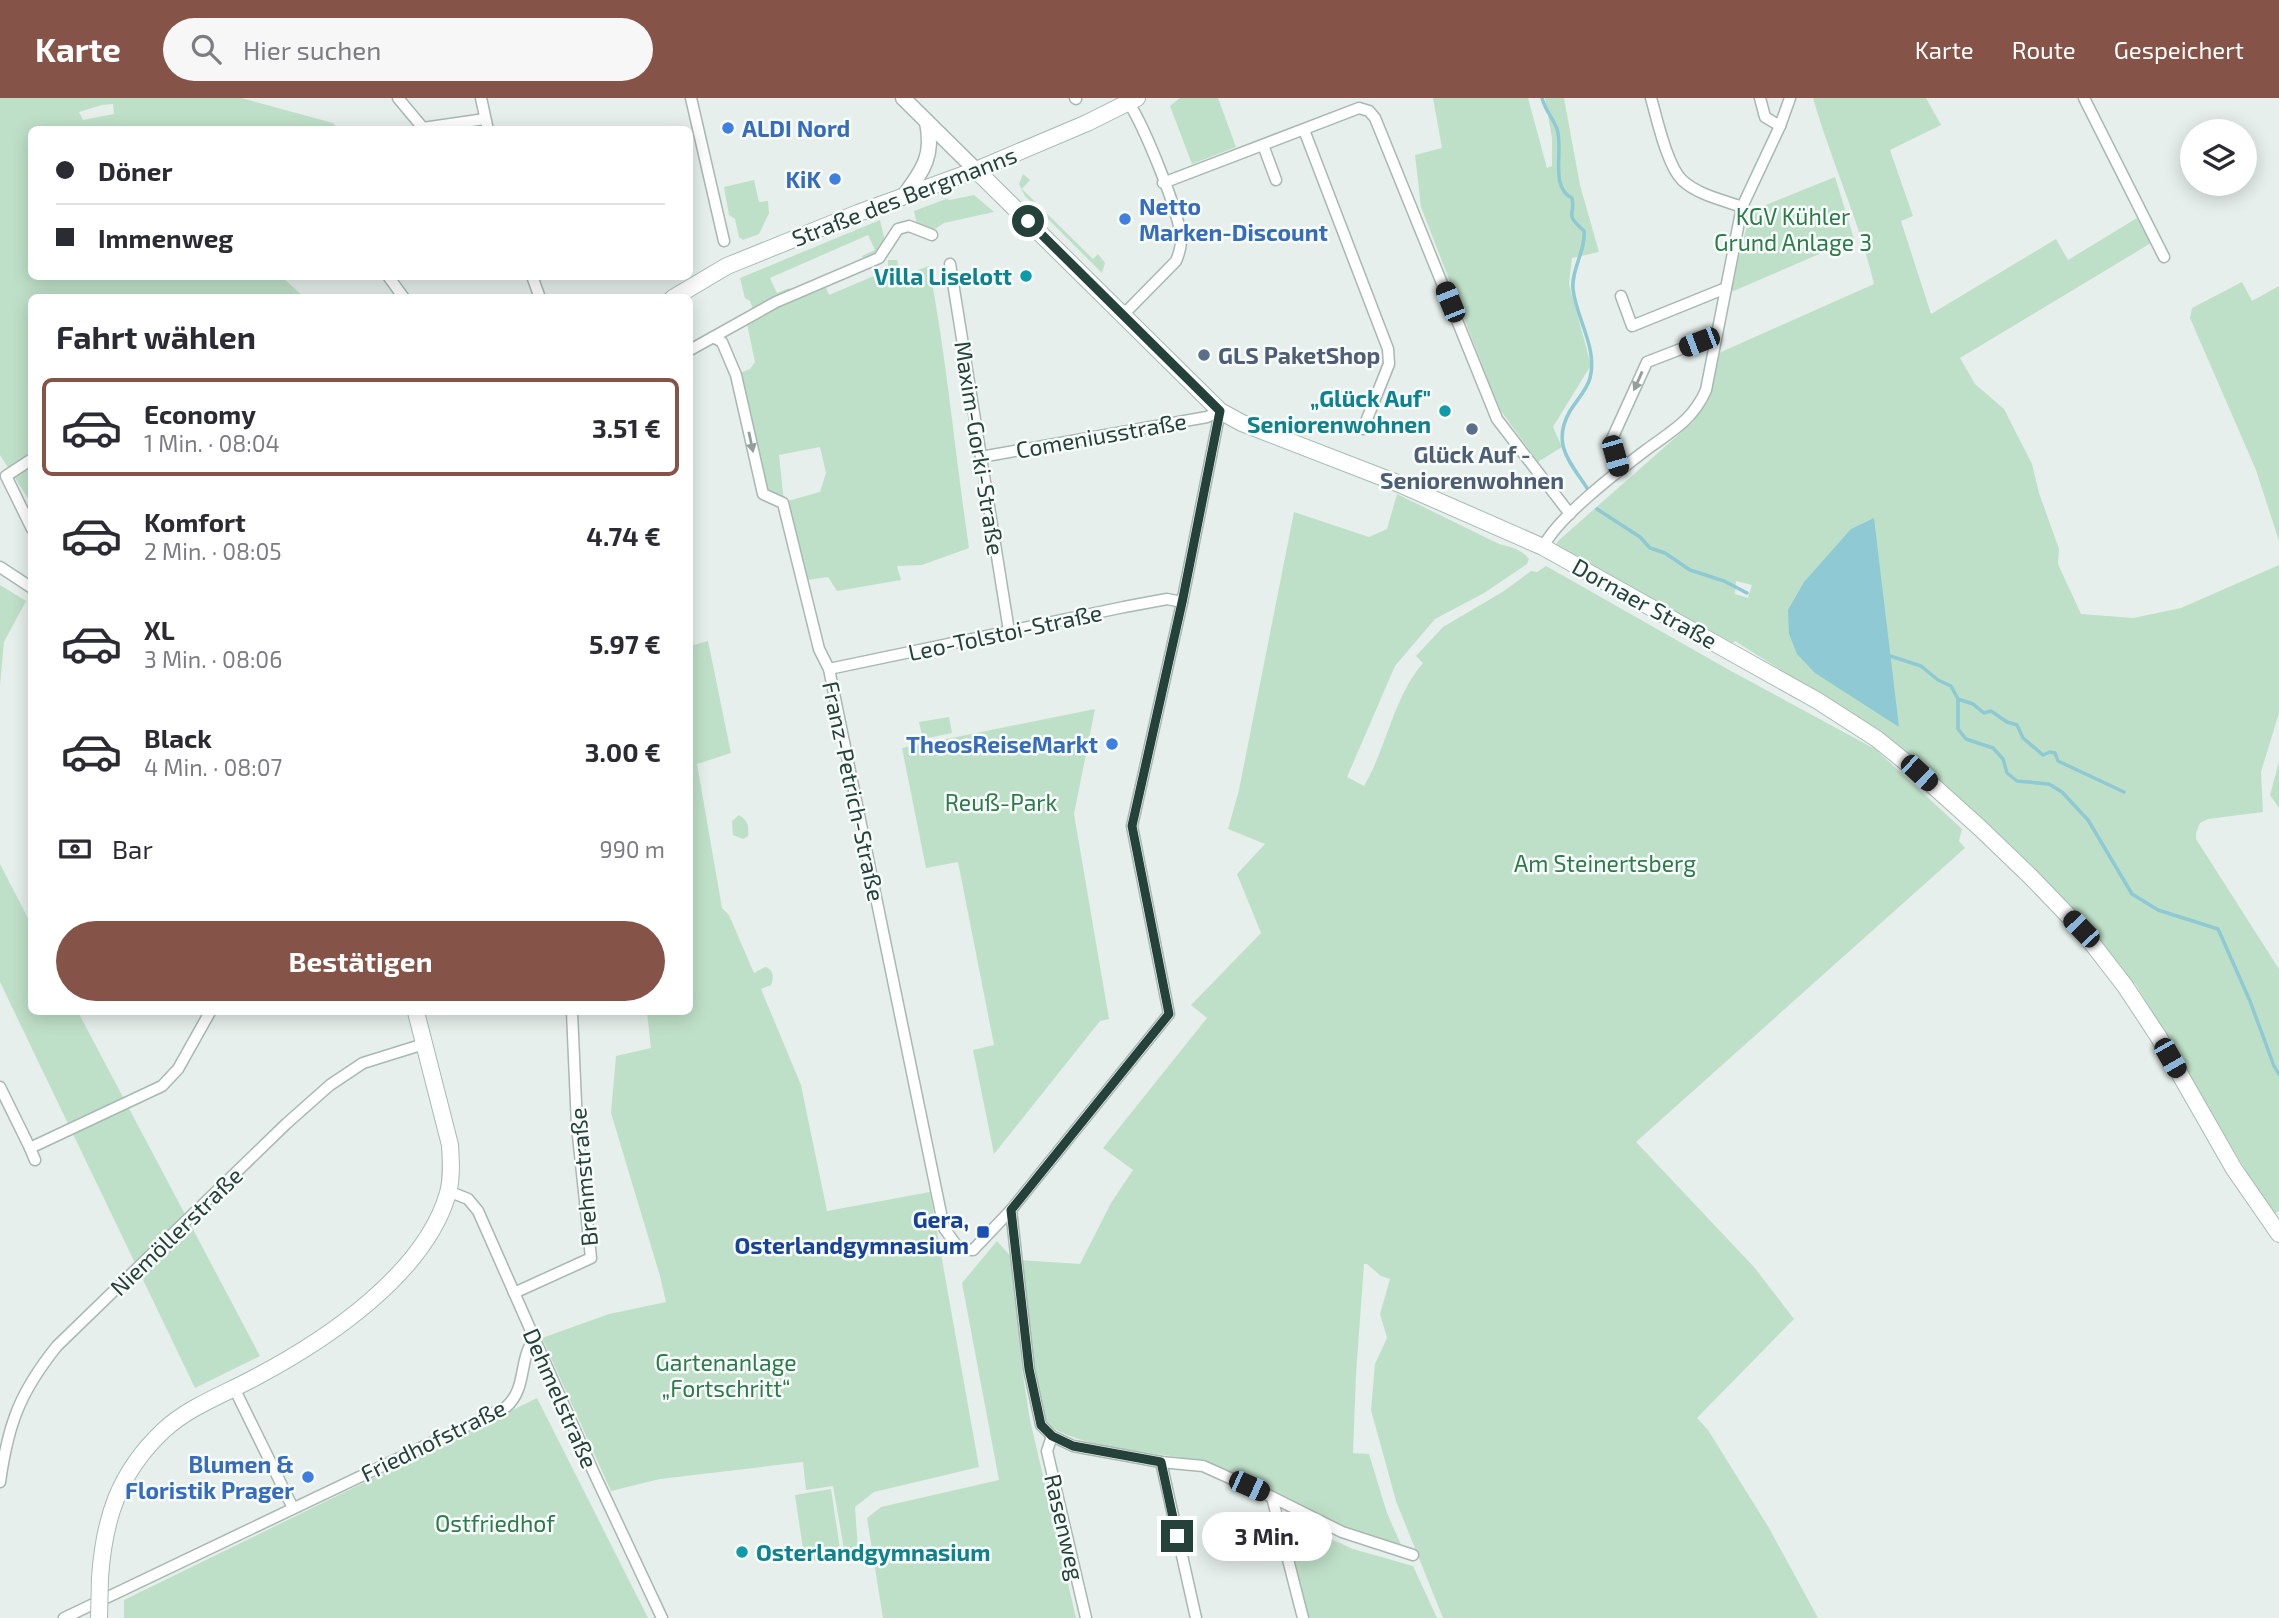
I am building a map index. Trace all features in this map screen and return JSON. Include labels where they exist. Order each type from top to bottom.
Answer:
[{"type":"main road","name":"Straße des Bergmanns","points":[[680,294],[727,266],[976,170],[1134,105]]},
{"type":"main road","name":"Dornaer Straße","points":[[976,170],[1220,411],[1242,423],[1396,483],[1543,547],[1818,701],[1877,739],[1919,773],[1997,845],[2081,929],[2125,986],[2158,1036],[2234,1169],[2279,1234]]},
{"type":"main road","points":[[99,1618],[106,1526],[121,1485],[133,1465],[165,1429],[193,1409],[305,1349],[361,1310],[412,1258],[438,1221],[448,1191],[450,1145],[416,1015]]},
{"type":"street","points":[[398,98],[422,126]]},
{"type":"street","points":[[455,126],[486,124],[481,98]]},
{"type":"street","points":[[691,98],[724,241]]},
{"type":"street","name":"Dornaer Straße","points":[[903,98],[976,170]]},
{"type":"street","points":[[1651,98],[1664,145],[1681,179],[1699,192],[1742,207]]},
{"type":"street","points":[[1760,98],[1765,117],[1780,126]]},
{"type":"street","points":[[1543,547],[1554,530],[1619,470],[1680,425],[1698,408],[1706,390],[1742,207],[1780,126],[1790,98]]},
{"type":"street","points":[[2084,98],[2164,257]]},
{"type":"street","points":[[1123,315],[1176,261],[1181,239],[1177,219],[1134,105]]},
{"type":"street","points":[[1163,183],[1359,108],[1369,111],[1376,118],[1497,419],[1570,514]]},
{"type":"street","points":[[904,196],[925,166],[929,155],[927,122]]},
{"type":"street","points":[[1304,130],[1388,349],[1390,364],[1363,429]]},
{"type":"street","points":[[1263,145],[1276,180]]},
{"type":"street","name":"Straße des Bergmanns","points":[[693,348],[772,304],[879,258],[898,229],[909,226],[932,235]]},
{"type":"street","name":"Maxim-Gorki-Straße","points":[[950,264],[1009,631]]},
{"type":"street","points":[[390,280],[401,294]]},
{"type":"street","points":[[1621,296],[1632,327],[1726,288]]},
{"type":"street","name":"Franz-Petrich-Straße","points":[[713,337],[722,342],[736,375],[763,494],[783,503],[818,649],[829,669],[944,1228],[959,1249],[973,1250],[1011,1210]]},
{"type":"street","points":[[1619,470],[1611,441],[1647,362],[1699,342],[1715,342]]},
{"type":"street","points":[[1220,411],[1182,602],[1132,826],[1169,1014],[1011,1210],[1029,1369],[1041,1425],[1052,1436],[1073,1446],[1161,1462],[1203,1466],[1342,1532],[1413,1555]]},
{"type":"street","name":"Comeniusstraße","points":[[981,457],[1172,423],[1220,411]]},
{"type":"street","points":[[28,462],[6,477],[28,521]]},
{"type":"street","points":[[0,567],[28,585]]},
{"type":"street","name":"Leo-Tolstoi-Straße","points":[[829,669],[1167,599],[1182,602]]},
{"type":"street","points":[[30,1148],[162,1086],[178,1069],[208,1015]]},
{"type":"street","name":"Brehmstraße","points":[[514,1293],[591,1258],[578,1126],[572,1015]]},
{"type":"street","name":"Niemöllerstraße","points":[[0,1482],[5,1445],[20,1400],[57,1346],[286,1124],[330,1085],[363,1063],[424,1044]]},
{"type":"street","points":[[0,1087],[35,1160]]},
{"type":"street","name":"Dehmelstraße","points":[[448,1191],[468,1199],[475,1206],[662,1618]]},
{"type":"street","name":"Friedhofstraße","points":[[64,1618],[506,1407],[514,1400],[518,1391],[528,1348],[535,1339]]},
{"type":"street","points":[[234,1388],[293,1508]]},
{"type":"street","name":"Rasenweg","points":[[1052,1436],[1047,1451],[1086,1618]]},
{"type":"street","points":[[1161,1462],[1196,1618]]},
{"type":"street","points":[[1272,1497],[1303,1618]]},
{"type":"green space","points":[[0,98],[241,98],[333,123],[336,126],[28,126],[28,280],[285,280],[301,294],[28,294],[28,498],[0,455]],"holes":[[[113,104],[114,114],[83,120],[79,112]]]},
{"type":"green space","points":[[1180,98],[1218,98],[1236,147],[1192,164],[1170,106]]},
{"type":"green space","points":[[1433,98],[1528,98],[1547,168],[1552,166],[1552,138],[1545,98],[1564,98],[1580,185],[1599,252],[1572,258],[1569,284],[1591,365],[1553,427],[1562,447],[1538,462],[1501,411],[1421,207],[1415,155],[1442,148]]},
{"type":"green space","points":[[1813,98],[1926,98],[1941,125],[1890,150],[1913,216],[1901,221],[1931,314],[2056,239],[2068,260],[2137,218],[2151,243],[1960,358],[1975,384],[2004,409],[2032,464],[2039,493],[2059,549],[2058,564],[2081,614],[2133,618],[2181,608],[2279,565],[2279,713],[2261,772],[2263,812],[2208,819],[2200,823],[2196,833],[2196,839],[2279,969],[2279,1211],[2272,1215],[2135,983],[2131,986],[1945,786],[1892,740],[1735,641],[1733,643],[1554,547],[1693,422],[1713,382],[1719,353],[1874,284],[1861,237]],"holes":[[[1736,581],[1752,585],[1748,598],[1735,594]]]},
{"type":"green space","points":[[1023,174],[1030,180],[1022,189],[1093,259],[1098,254],[1105,263],[1102,273],[1025,196],[1019,184]]},
{"type":"green space","name":"KGV Kühler Grund Anlage 3","points":[[1835,177],[1854,239],[1729,293],[1751,211]]},
{"type":"green space","points":[[754,180],[759,202],[768,201],[769,213],[759,234],[743,240],[739,237],[735,219],[729,215],[724,187]]},
{"type":"green space","points":[[974,195],[994,212],[944,223],[932,231],[918,228],[914,211],[946,199]]},
{"type":"green space","points":[[880,220],[886,245],[866,263],[862,256],[875,250],[868,235],[770,278],[777,293],[789,288],[791,292],[753,310],[750,301],[745,298],[740,278]]},
{"type":"green space","points":[[888,260],[897,260],[901,276],[929,266],[969,548],[922,565],[897,566],[901,580],[837,591],[828,577],[801,581],[784,503],[763,494],[736,375],[750,369],[755,362],[746,319],[825,285],[829,295],[888,270]],"holes":[[[820,447],[826,473],[820,492],[784,502],[779,455]]]},
{"type":"green space","points":[[2242,282],[2252,301],[2279,286],[2279,541],[2256,470],[2190,318],[2192,308]]},
{"type":"green space","name":"Am Steinertsberg","points":[[1397,494],[1499,544],[1512,547],[1529,559],[1527,564],[1484,593],[1435,619],[1395,666],[1347,777],[1364,786],[1404,692],[1423,663],[1416,656],[1443,627],[1504,591],[1531,571],[1537,572],[1546,566],[1875,749],[1962,829],[1959,841],[1965,848],[1636,1142],[1754,1267],[1794,1319],[1697,1418],[1708,1430],[1769,1528],[1818,1618],[1443,1618],[1396,1501],[1371,1410],[1375,1364],[1387,1338],[1380,1314],[1390,1279],[1381,1276],[1367,1264],[1364,1264],[1353,1453],[1369,1454],[1387,1513],[1402,1547],[1346,1529],[1229,1472],[1189,1459],[1089,1442],[1053,1428],[1040,1418],[1019,1260],[1080,1264],[1111,1203],[1133,1170],[1103,1148],[1207,1018],[1191,1005],[1261,933],[1237,874],[1265,844],[1228,829],[1239,790],[1294,512],[1369,537],[1387,529]]},
{"type":"green space","points":[[0,585],[26,601],[4,642],[0,685]]},
{"type":"green space","name":"Gartenanlage „Fortschritt“","points":[[708,641],[731,753],[697,764],[722,908],[729,915],[754,973],[765,967],[772,974],[771,985],[761,989],[801,1085],[827,1211],[930,1192],[979,1467],[874,1492],[855,1507],[858,1549],[845,1555],[833,1486],[806,1490],[803,1462],[660,1479],[611,1491],[542,1338],[609,1314],[666,1302],[611,1113],[616,1056],[651,1048],[647,1015],[693,1015],[693,645]]},
{"type":"green space","name":"Reuß-Park","points":[[1095,709],[1074,814],[1109,1019],[1100,1021],[994,1154],[973,1050],[994,1045],[958,862],[926,868],[902,748]]},
{"type":"green space","points":[[949,717],[952,733],[923,739],[919,722]]},
{"type":"green space","points":[[2279,762],[2279,808],[2270,795]]},
{"type":"green space","points":[[739,815],[748,827],[748,836],[743,839],[733,835],[732,821]]},
{"type":"green space","points":[[0,864],[28,918],[28,1015],[80,1015],[260,1356],[195,1388],[0,982]]},
{"type":"green space","points":[[997,1241],[1013,1259],[1022,1369],[1030,1420],[1076,1618],[883,1618],[867,1518],[881,1507],[999,1480],[962,1283]]},
{"type":"green space","name":"Ostfriedhof","points":[[537,1398],[648,1618],[124,1618],[124,1600]]},
{"type":"green space","points":[[831,1489],[841,1556],[805,1562],[795,1495]]},
{"type":"green space","points":[[1280,1516],[1353,1549],[1413,1566],[1437,1618],[1308,1618]]},
{"type":"water","points":[[1874,518],[1899,727],[1815,673],[1797,654],[1789,634],[1788,610],[1804,582],[1851,529]]},
{"type":"waterway","points":[[1542,98],[1559,137],[1561,185],[1565,193],[1572,198],[1572,217],[1584,231],[1573,289],[1589,344],[1592,367],[1589,382],[1570,411],[1562,433],[1569,461],[1587,488]]},
{"type":"waterway","points":[[1597,509],[1640,537],[1650,548],[1665,553],[1690,570],[1724,581],[1747,593]]},
{"type":"waterway","points":[[1887,655],[1921,666],[1938,680],[1951,686],[1958,699],[1958,729],[1966,739],[1993,748],[2003,759],[2007,773],[2017,781],[2049,784],[2062,792],[2088,820],[2132,894],[2158,910],[2218,929],[2279,1074]]},
{"type":"waterway","points":[[1958,699],[1973,704],[1984,713],[1991,711],[2017,725],[2023,738],[2043,755],[2055,753],[2058,761],[2124,792]]},
{"type":"place","name":"ALDI Nord","points":[[728,128]]},
{"type":"place","name":"KiK","points":[[835,179]]},
{"type":"place","name":"Netto Marken-Discount","points":[[1125,219]]},
{"type":"place","name":"Villa Liselott","points":[[1026,276]]},
{"type":"place","name":"GLS PaketShop","points":[[1204,355]]},
{"type":"place","name":"„Glück Auf\" Seniorenwohnen","points":[[1445,411]]},
{"type":"place","name":"Glück Auf - Seniorenwohnen","points":[[1472,429]]},
{"type":"place","name":"TheosReiseMarkt","points":[[1112,744]]},
{"type":"place","name":"Gera, Osterlandgymnasium","points":[[983,1232]]},
{"type":"place","name":"Blumen & Floristik Prager","points":[[308,1477]]},
{"type":"place","name":"Osterlandgymnasium","points":[[742,1552]]},
{"type":"route","points":[[1028,221],[1220,411],[1183,598],[1132,826],[1169,1014],[1011,1210],[1029,1369],[1041,1425],[1052,1436],[1073,1446],[1161,1462],[1177,1536]]}]
